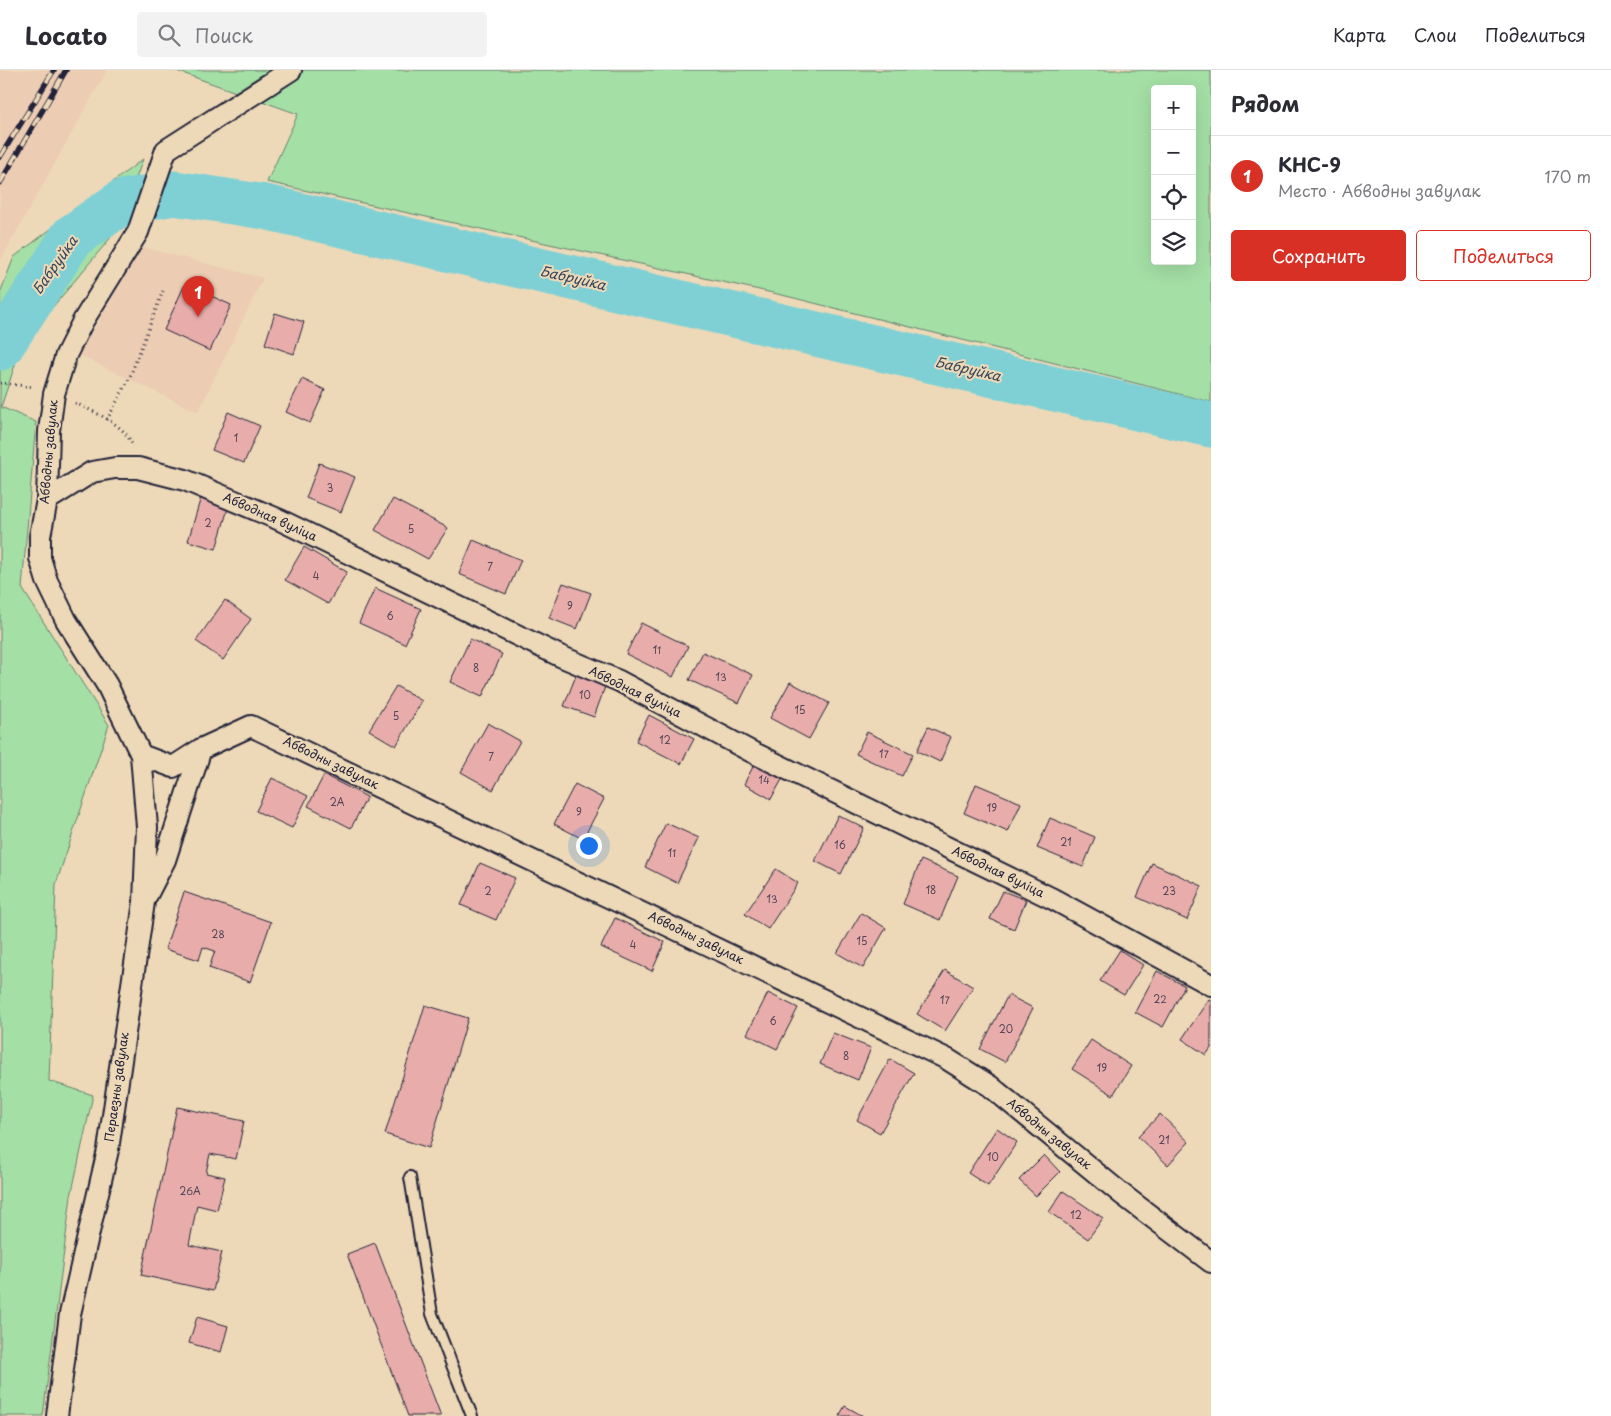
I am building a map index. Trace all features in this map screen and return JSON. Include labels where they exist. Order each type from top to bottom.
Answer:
[{"type":"street","name":"Абводны завулак","points":[[291,70],[166,150],[138,232],[83,321],[66,355],[54,394],[48,431],[46,500],[40,536],[40,558],[47,581],[66,620],[111,693],[141,755],[173,767],[201,749],[252,726],[947,1059],[990,1086],[1123,1195],[1211,1262]]},
{"type":"street","name":"Абводная вуліца","points":[[46,500],[92,472],[115,468],[138,468],[185,480],[280,520],[542,647],[619,681],[750,751],[1053,899],[1211,985]]},
{"type":"street","points":[[144,902],[165,860],[201,749]]},
{"type":"street","name":"Пераезны завулак","points":[[56,1416],[71,1305],[108,1150],[144,902],[148,827],[141,755]]},
{"type":"lane","points":[[410,1177],[432,1314],[472,1416]]},
{"type":"path","points":[[107,420],[129,379],[163,291]]},
{"type":"path","points":[[0,383],[27,385]]},
{"type":"path","points":[[54,394],[96,413],[129,435],[138,468]]},
{"type":"shaded area","points":[[0,70],[107,70],[0,261]]},
{"type":"shaded area","points":[[142,247],[263,278],[198,412],[79,355]]},
{"type":"green space","points":[[174,70],[1211,70],[1211,402],[782,295],[267,182],[298,114]]},
{"type":"green space","points":[[143,159],[117,230],[22,344],[1,407],[36,422],[22,588],[109,725],[56,884],[49,1081],[93,1095],[71,1196],[43,1416],[0,1416],[0,293],[14,257]]},
{"type":"building","points":[[185,284],[231,305],[210,351],[164,330]]},
{"type":"building","points":[[275,313],[304,322],[294,354],[265,344]]},
{"type":"building","points":[[302,379],[325,390],[310,423],[286,412]]},
{"type":"building","points":[[228,412],[260,426],[244,463],[212,450]]},
{"type":"building","points":[[319,463],[355,477],[341,512],[306,498]]},
{"type":"building","points":[[201,497],[229,505],[216,549],[188,541]]},
{"type":"building","points":[[393,499],[448,528],[428,559],[375,530]]},
{"type":"building","points":[[473,540],[521,560],[506,594],[459,574]]},
{"type":"building","points":[[304,547],[347,572],[328,604],[285,580]]},
{"type":"building","points":[[563,583],[591,593],[577,629],[549,618]]},
{"type":"building","points":[[375,588],[421,609],[405,644],[359,623]]},
{"type":"building","points":[[225,600],[251,619],[223,660],[196,641]]},
{"type":"building","points":[[641,623],[688,646],[673,677],[626,654]]},
{"type":"building","points":[[470,639],[502,654],[482,697],[450,682]]},
{"type":"building","points":[[703,652],[753,675],[739,703],[689,680]]},
{"type":"building","points":[[577,673],[606,684],[594,717],[564,706]]},
{"type":"building","points":[[790,682],[829,703],[809,739],[770,718]]},
{"type":"building","points":[[396,686],[422,701],[396,746],[369,730]]},
{"type":"building","points":[[649,715],[694,739],[681,764],[636,741]]},
{"type":"building","points":[[488,723],[520,741],[493,790],[461,772]]},
{"type":"building","points":[[928,727],[951,737],[940,762],[917,751]]},
{"type":"building","points":[[867,732],[913,754],[902,776],[856,754]]},
{"type":"building","points":[[756,761],[784,776],[771,799],[744,784]]},
{"type":"building","points":[[324,775],[367,797],[351,828],[308,806]]},
{"type":"building","points":[[272,778],[308,796],[292,828],[256,811]]},
{"type":"building","points":[[575,784],[604,799],[583,839],[554,824]]},
{"type":"building","points":[[976,784],[1021,803],[1008,832],[964,813]]},
{"type":"building","points":[[838,815],[864,828],[841,874],[815,861]]},
{"type":"building","points":[[1050,818],[1095,837],[1083,867],[1037,848]]},
{"type":"building","points":[[666,823],[699,838],[677,883],[645,867]]},
{"type":"building","points":[[921,860],[958,876],[940,920],[903,904]]},
{"type":"building","points":[[480,863],[515,878],[496,920],[461,905]]},
{"type":"building","points":[[1152,863],[1202,886],[1187,920],[1137,897]]},
{"type":"building","points":[[776,869],[798,883],[768,929],[745,914]]},
{"type":"building","points":[[1003,891],[1026,900],[1014,929],[990,919]]},
{"type":"building","points":[[184,892],[271,922],[250,982],[209,968],[215,951],[203,947],[199,960],[165,949]]},
{"type":"building","points":[[861,913],[886,928],[863,968],[837,953]]},
{"type":"building","points":[[615,918],[665,942],[652,971],[601,947]]},
{"type":"building","points":[[1120,950],[1143,965],[1124,995],[1100,981]]},
{"type":"building","points":[[945,970],[973,987],[945,1031],[917,1014]]},
{"type":"building","points":[[1157,971],[1185,986],[1163,1027],[1135,1012]]},
{"type":"building","points":[[768,993],[798,1008],[777,1049],[747,1034]]},
{"type":"building","points":[[1008,995],[1033,1008],[1005,1062],[980,1049]]},
{"type":"building","points":[[1209,999],[1211,1000],[1211,1048],[1206,1055],[1182,1039]]},
{"type":"building","points":[[425,1005],[468,1018],[429,1148],[385,1134]]},
{"type":"building","points":[[833,1033],[871,1048],[858,1080],[820,1064]]},
{"type":"building","points":[[1091,1040],[1131,1066],[1113,1095],[1072,1069]]},
{"type":"building","points":[[890,1059],[914,1073],[880,1133],[857,1120]]},
{"type":"building","points":[[177,1107],[244,1121],[236,1159],[210,1154],[206,1173],[225,1177],[217,1210],[197,1205],[189,1245],[222,1252],[213,1291],[141,1275]]},
{"type":"building","points":[[1160,1114],[1189,1142],[1168,1165],[1138,1137]]},
{"type":"building","points":[[997,1128],[1017,1142],[988,1186],[968,1173]]},
{"type":"building","points":[[1044,1155],[1060,1172],[1036,1196],[1019,1180]]},
{"type":"building","points":[[1063,1191],[1103,1218],[1088,1239],[1049,1212]]},
{"type":"building","points":[[375,1243],[441,1416],[408,1416],[347,1254]]},
{"type":"building","points":[[197,1317],[228,1326],[221,1352],[189,1343]]},
{"type":"building","points":[[845,1406],[863,1416],[839,1416]]},
{"type":"waterway","name":"Бабруйка","points":[[0,348],[72,237],[122,202],[174,193],[265,207],[1211,425]]},
{"type":"railway","points":[[0,157],[54,70]]},
{"type":"railway","points":[[0,183],[66,70]]},
{"type":"place","name":"КНС-9","points":[[198,317]]}]
